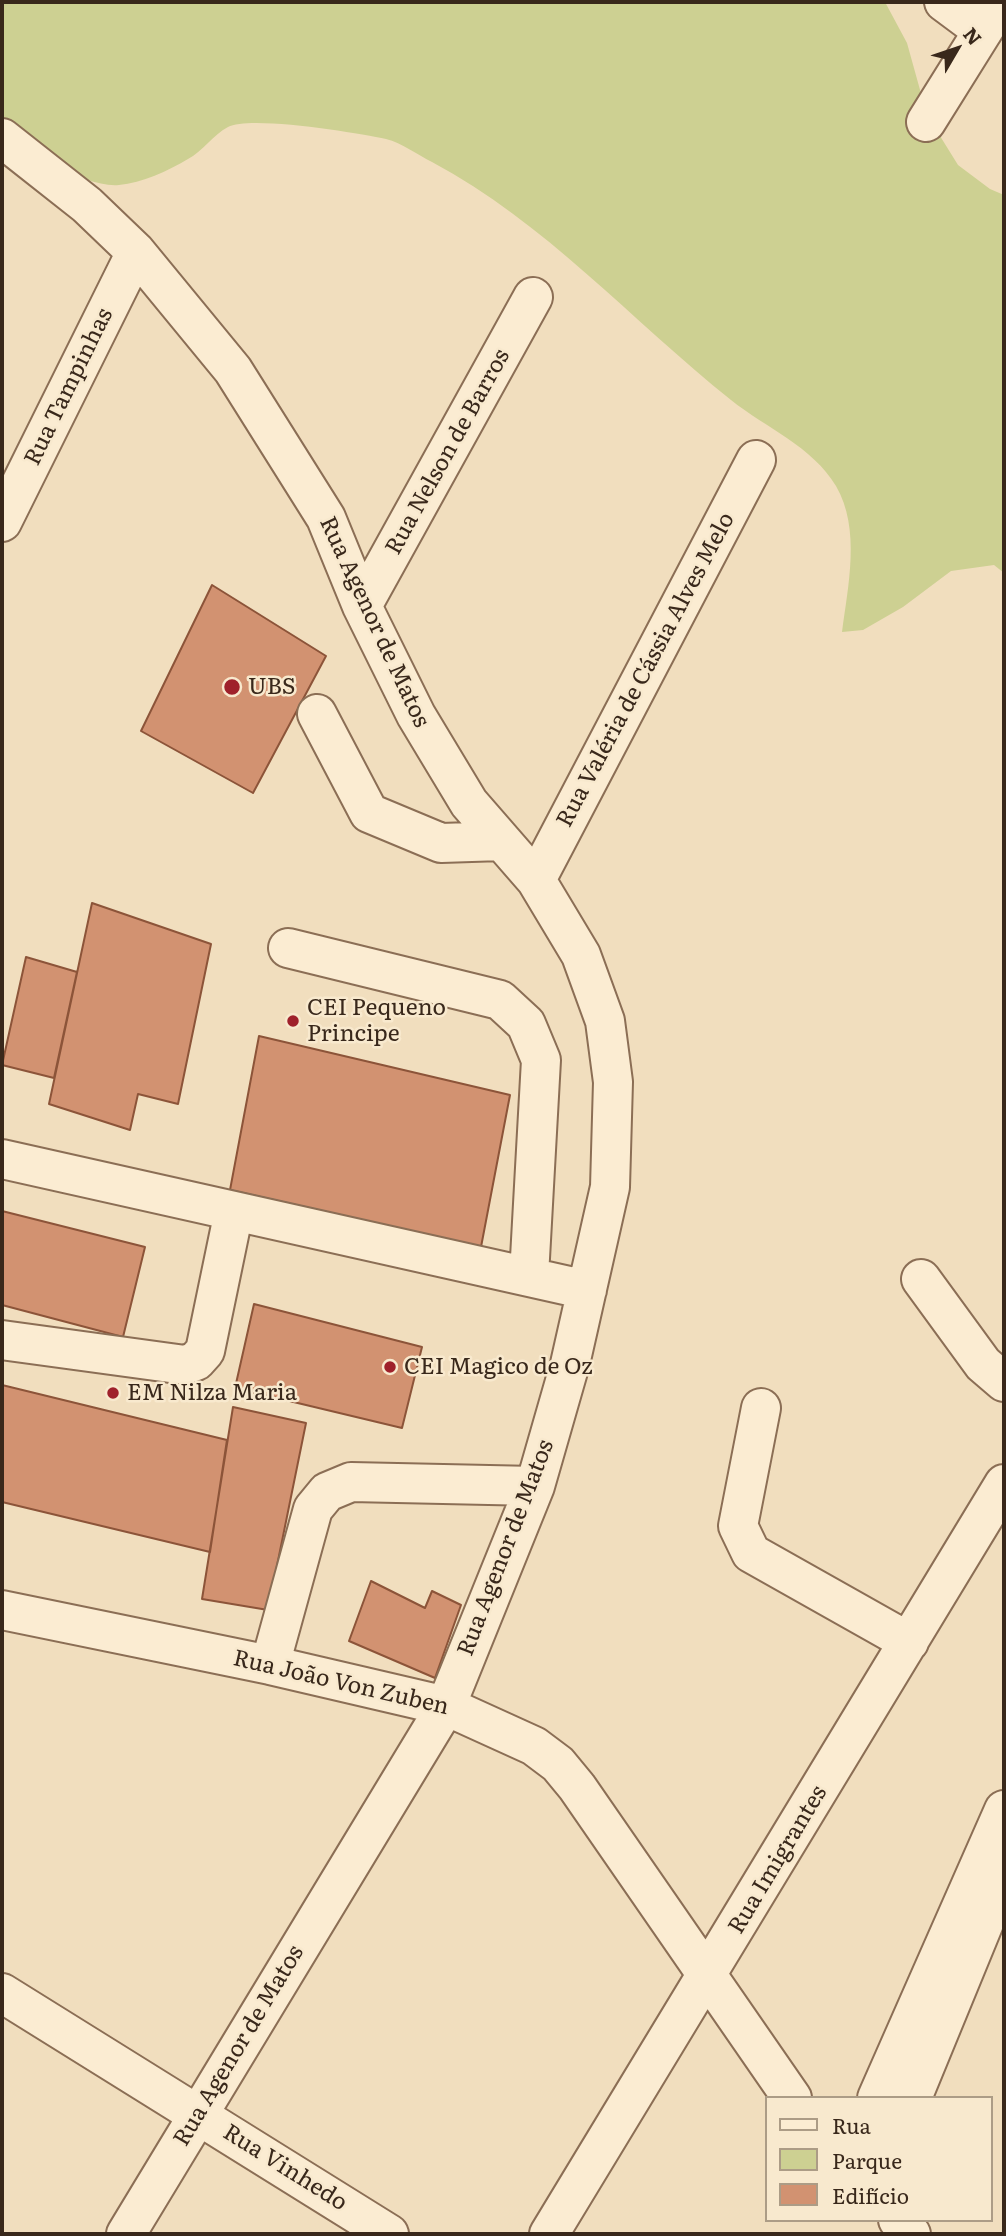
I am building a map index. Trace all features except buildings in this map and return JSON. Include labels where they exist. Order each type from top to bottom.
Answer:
[{"type":"street","points":[[926,122],[992,17],[944,2]]},
{"type":"street","name":"Rua Agenor de Matos","points":[[2,138],[87,205],[136,252],[240,381],[327,518],[362,606],[416,715],[469,803],[536,880],[581,955],[605,1021],[613,1082],[610,1187],[570,1364],[535,1486],[446,1706],[197,2112],[126,2234]]},
{"type":"street","name":"Rua Tampinhas","points":[[2,522],[136,252]]},
{"type":"street","name":"Rua Nelson de Barros","points":[[362,606],[533,297]]},
{"type":"street","name":"Rua Valéria de Cássia Alves Melo","points":[[536,880],[756,460]]},
{"type":"street","points":[[317,714],[369,813],[441,843],[502,841]]},
{"type":"street","points":[[288,948],[500,1000],[526,1024],[541,1060],[529,1276]]},
{"type":"street","points":[[2,1159],[587,1290]]},
{"type":"street","points":[[2,1340],[186,1365],[196,1361],[205,1351],[234,1211]]},
{"type":"street","points":[[921,1279],[983,1364],[1004,1382]]},
{"type":"street","points":[[761,1408],[738,1526],[751,1553],[909,1642]]},
{"type":"street","points":[[270,1665],[313,1509],[327,1492],[351,1482],[535,1486]]},
{"type":"street","name":"Rua Imigrantes","points":[[549,2234],[709,1975],[1004,1484]]},
{"type":"street","name":"Rua João Von Zuben","points":[[2,1610],[270,1665],[446,1706],[534,1746],[558,1764],[709,1975],[791,2096]]},
{"type":"street","points":[[878,2096],[1004,1810]]},
{"type":"street","points":[[913,2096],[1004,1874]]},
{"type":"street","name":"Rua Vinhedo","points":[[2,1993],[389,2234]]},
{"type":"green space","points":[[2,2],[885,2],[907,43],[927,115],[958,165],[990,189],[1004,195],[1004,573],[994,565],[951,571],[903,607],[863,630],[842,632],[851,558],[850,539],[844,503],[826,472],[788,438],[731,400],[694,370],[587,274],[512,213],[473,186],[392,141],[330,129],[280,124],[240,124],[228,127],[188,159],[137,182],[105,184],[73,174],[26,148],[2,130]]},
{"type":"place","name":"UBS","points":[[232,687]]},
{"type":"place","name":"CEI Pequeno Principe","points":[[293,1021]]},
{"type":"place","name":"CEI Magico de Oz","points":[[390,1367]]},
{"type":"place","name":"EM Nilza Maria","points":[[113,1393]]}]
